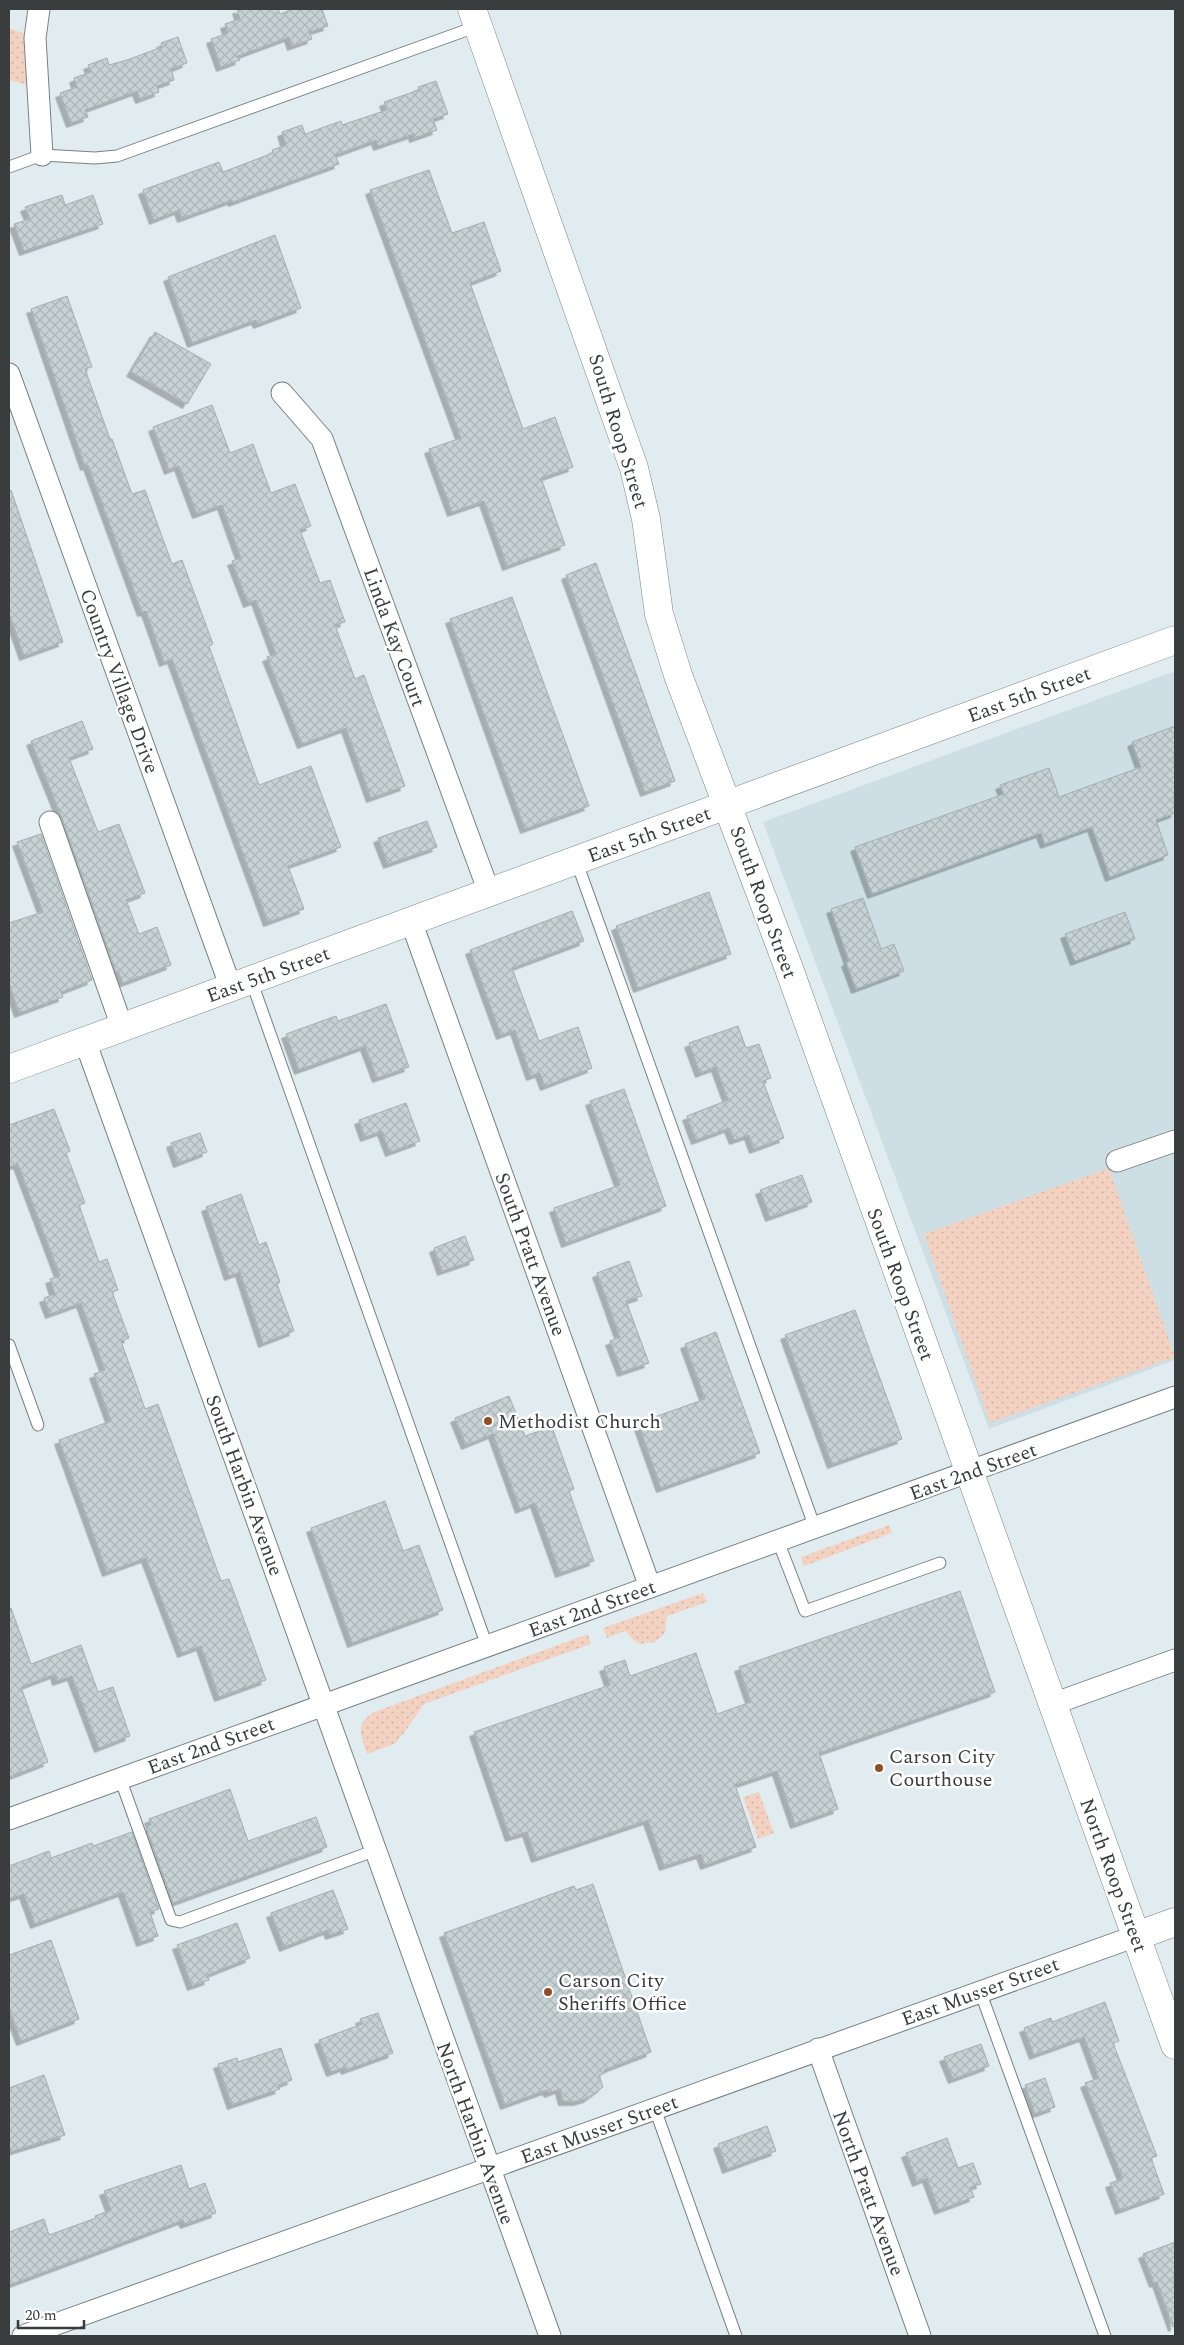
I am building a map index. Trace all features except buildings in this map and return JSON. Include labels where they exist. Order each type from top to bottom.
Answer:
[{"type":"street","points":[[39,9],[35,38],[42,155]]},
{"type":"street","name":"South Roop Street","points":[[475,17],[634,468],[646,519],[655,588],[664,631],[678,676],[728,805],[1053,1704]]},
{"type":"street","name":"Country Village Drive","points":[[9,374],[241,984]]},
{"type":"street","name":"Linda Kay Court","points":[[282,393],[322,438],[489,892]]},
{"type":"street","name":"East 5th Street","points":[[9,1069],[1175,640]]},
{"type":"street","points":[[50,822],[122,1027]]},
{"type":"street","name":"South Pratt Avenue","points":[[411,921],[650,1587]]},
{"type":"street","name":"South Harbin Avenue","points":[[84,1041],[404,1929]]},
{"type":"street","points":[[1117,1161],[1175,1141]]},
{"type":"street","name":"East 2nd Street","points":[[9,1819],[1175,1397]]},
{"type":"street","points":[[1053,1704],[1175,1660]]},
{"type":"street","name":"North Roop Street","points":[[1053,1704],[1175,2045]]},
{"type":"street","name":"East Musser Street","points":[[23,2336],[1175,1922]]},
{"type":"street","name":"North Harbin Avenue","points":[[404,1929],[550,2336]]},
{"type":"street","name":"North Pratt Avenue","points":[[818,2049],[920,2336]]},
{"type":"lane","points":[[9,168],[42,155],[95,158],[117,156],[475,17]]},
{"type":"lane","points":[[576,860],[815,1528]]},
{"type":"lane","points":[[241,984],[487,1646]]},
{"type":"lane","points":[[9,1344],[38,1426]]},
{"type":"lane","points":[[778,1541],[804,1611],[940,1563]]},
{"type":"lane","points":[[120,1778],[171,1920],[180,1922],[376,1850]]},
{"type":"lane","points":[[980,1991],[1105,2336]]},
{"type":"lane","points":[[655,2109],[736,2336]]},
{"type":"shaded area","points":[[9,28],[25,34],[28,85],[9,80]]},
{"type":"shaded area","points":[[1175,671],[1175,1360],[989,1429],[763,822]]},
{"type":"shaded area","points":[[1109,1168],[1175,1357],[990,1423],[924,1234]]},
{"type":"shaded area","points":[[889,1525],[892,1533],[804,1566],[801,1557]]},
{"type":"shaded area","points":[[703,1593],[707,1602],[667,1616],[665,1633],[655,1642],[641,1644],[634,1641],[625,1631],[607,1638],[603,1628]]},
{"type":"shaded area","points":[[588,1634],[591,1644],[424,1704],[394,1744],[367,1754],[361,1735],[361,1726],[374,1712]]},
{"type":"shaded area","points":[[759,1792],[774,1833],[758,1839],[743,1797]]},
{"type":"place","name":"Methodist Church","points":[[488,1421]]},
{"type":"place","name":"Carson City Courthouse","points":[[879,1768]]},
{"type":"place","name":"Carson City Sheriffs Office","points":[[548,1992]]}]
